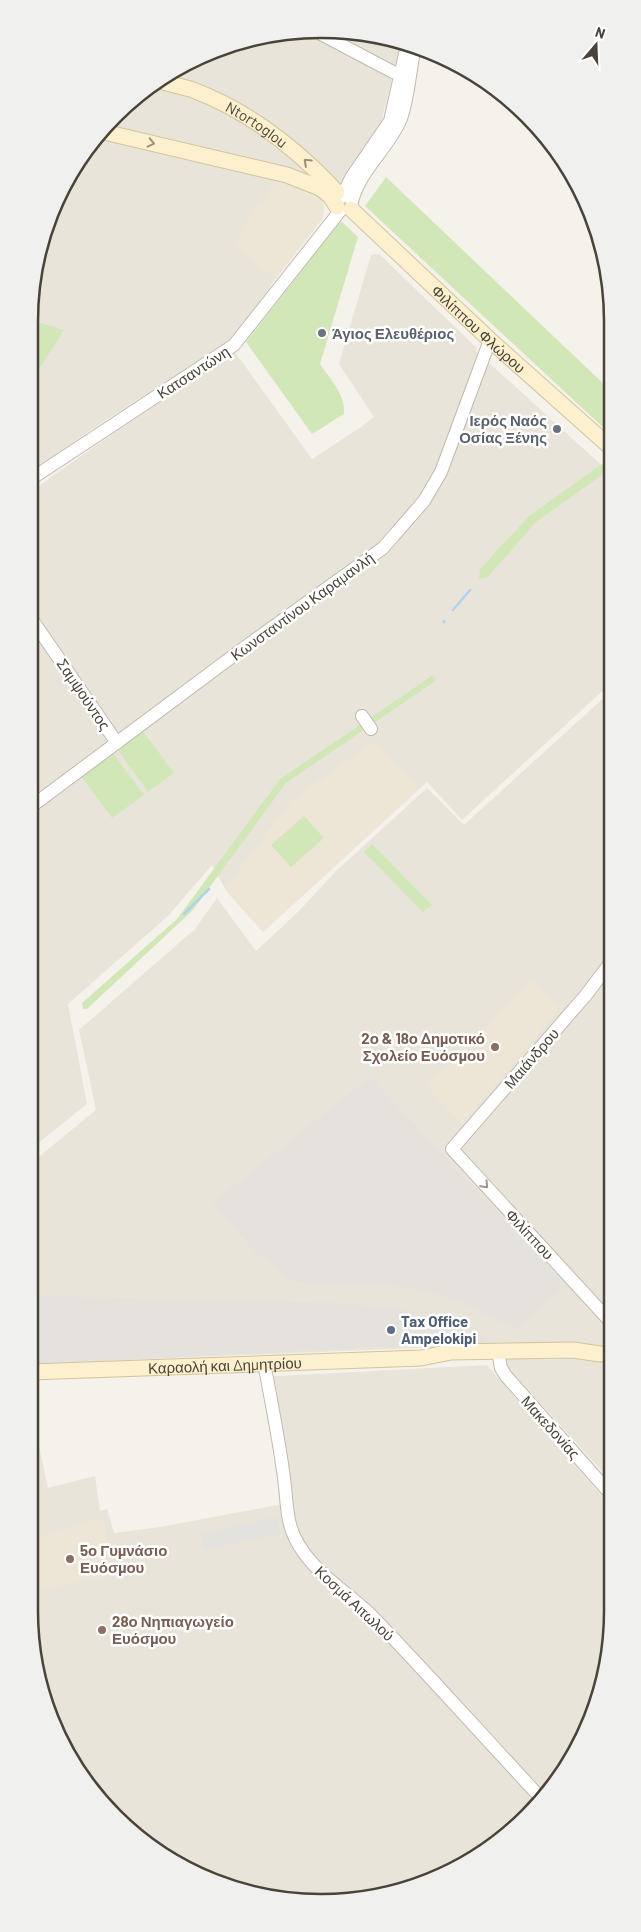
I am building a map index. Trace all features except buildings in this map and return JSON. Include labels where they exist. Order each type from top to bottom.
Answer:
[{"type":"main road","name":"Ntortoglou","points":[[166,83],[193,90],[234,109],[257,124],[300,156],[344,204]]},
{"type":"main road","name":"Φιλίππου Φλώρου","points":[[109,133],[287,175],[320,188],[344,204],[490,340],[604,442]]},
{"type":"main road","name":"Καραολή και Δημητρίου","points":[[38,1372],[421,1358],[452,1363],[500,1355],[538,1356],[573,1350],[604,1353]]},
{"type":"street","points":[[330,38],[405,76]]},
{"type":"street","points":[[405,76],[407,51]]},
{"type":"street","points":[[405,76],[413,54]]},
{"type":"street","name":"Κατσαντώνη","points":[[38,475],[234,345],[344,204],[387,144],[400,121],[404,109],[405,76]]},
{"type":"street","name":"Κωνσταντίνου Καραμανλή","points":[[38,802],[245,647],[383,548],[424,501],[441,472],[490,340]]},
{"type":"street","name":"Σαμψούντος","points":[[38,628],[117,743]]},
{"type":"street","points":[[362,716],[371,729]]},
{"type":"street","name":"Μαιάνδρου","points":[[452,1149],[586,995],[604,971]]},
{"type":"street","name":"Φιλίππου","points":[[452,1149],[604,1315]]},
{"type":"street","name":"Μακεδονίας","points":[[500,1355],[506,1376],[604,1487]]},
{"type":"street","name":"Κοσμά Αιτωλού","points":[[264,1363],[284,1473],[290,1526],[299,1545],[320,1572],[366,1610],[400,1644],[537,1794]]},
{"type":"shaded area","points":[[302,38],[339,38],[376,43],[400,49],[381,123],[342,185],[332,187],[320,197],[324,205],[323,218],[276,278],[249,318],[223,346],[95,427],[38,467],[38,302],[43,265],[59,212],[75,179],[96,148],[120,120],[163,85],[212,59],[247,47]]},
{"type":"shaded area","points":[[274,180],[310,192],[319,198],[324,205],[323,218],[276,278],[237,248],[236,244],[256,205],[263,204]]},
{"type":"shaded area","points":[[379,254],[477,348],[476,351],[604,467],[604,690],[462,820],[427,782],[263,932],[227,892],[212,865],[168,916],[68,1004],[87,1104],[38,1143],[38,486],[118,430],[235,352],[312,459],[361,427],[374,417],[339,364],[371,255]]},
{"type":"shaded area","points":[[604,698],[604,1474],[488,1345],[38,1364],[38,1157],[96,1110],[79,1030],[195,929],[217,898],[256,951],[300,910],[335,872],[427,788],[464,825]]},
{"type":"shaded area","points":[[375,741],[419,789],[263,932],[225,888],[292,800]]},
{"type":"shaded area","name":"2ο & 18ο Δημοτικό Σχολείο Ευόσμου","points":[[532,980],[559,1009],[462,1123],[425,1085]]},
{"type":"shaded area","points":[[370,1077],[567,1286],[515,1329],[466,1304],[409,1288],[378,1284],[294,1282],[256,1253],[213,1203]]},
{"type":"shaded area","points":[[38,1296],[340,1303],[411,1311],[463,1327],[487,1339],[486,1344],[356,1348],[38,1364]]},
{"type":"shaded area","points":[[487,1365],[604,1499],[604,1611],[601,1648],[594,1685],[582,1720],[566,1753],[545,1784],[521,1812],[493,1836],[462,1857],[446,1865],[394,1885],[339,1894],[284,1892],[247,1885],[212,1873],[179,1857],[148,1836],[120,1812],[96,1784],[75,1753],[67,1737],[47,1685],[38,1630],[38,1442],[48,1488],[95,1476],[100,1511],[107,1509],[114,1533],[160,1527],[283,1504],[260,1377]]},
{"type":"shaded area","points":[[277,1517],[281,1534],[205,1550],[201,1533]]},
{"type":"shaded area","name":"5ο Γυμνάσιο Ευόσμου","points":[[102,1518],[116,1575],[38,1590],[38,1538],[55,1531]]},
{"type":"green space","points":[[386,177],[604,384],[604,428],[365,206]]},
{"type":"green space","points":[[342,222],[358,237],[320,364],[340,394],[344,414],[312,434],[246,342],[339,223]]},
{"type":"green space","points":[[38,322],[64,330],[38,371]]},
{"type":"green space","points":[[604,463],[604,474],[536,522],[488,577],[479,579],[480,569],[529,516]]},
{"type":"green space","points":[[433,675],[436,678],[434,682],[286,783],[193,910],[87,1009],[83,1009],[82,1003],[177,919],[280,779]]},
{"type":"green space","points":[[142,730],[174,773],[148,792],[117,749]]},
{"type":"green space","points":[[112,752],[144,795],[112,818],[81,776]]},
{"type":"green space","points":[[304,816],[324,838],[291,867],[271,845]]},
{"type":"green space","points":[[372,844],[432,905],[423,912],[364,852]]},
{"type":"waterway","points":[[453,610],[470,590]]},
{"type":"waterway","points":[[184,914],[209,889]]},
{"type":"place","name":"Άγιος Ελευθέριος","points":[[322,333]]},
{"type":"place","name":"Ιερός Ναός Οσίας Ξένης","points":[[557,429]]},
{"type":"place","name":"2ο & 18ο Δημοτικό Σχολείο Ευόσμου","points":[[495,1047]]},
{"type":"place","name":"Tax Office Ampelokipi","points":[[391,1330]]},
{"type":"place","name":"5ο Γυμνάσιο Ευόσμου","points":[[70,1559]]},
{"type":"place","name":"28ο Νηπιαγωγείο Ευόσμου","points":[[102,1630]]}]
